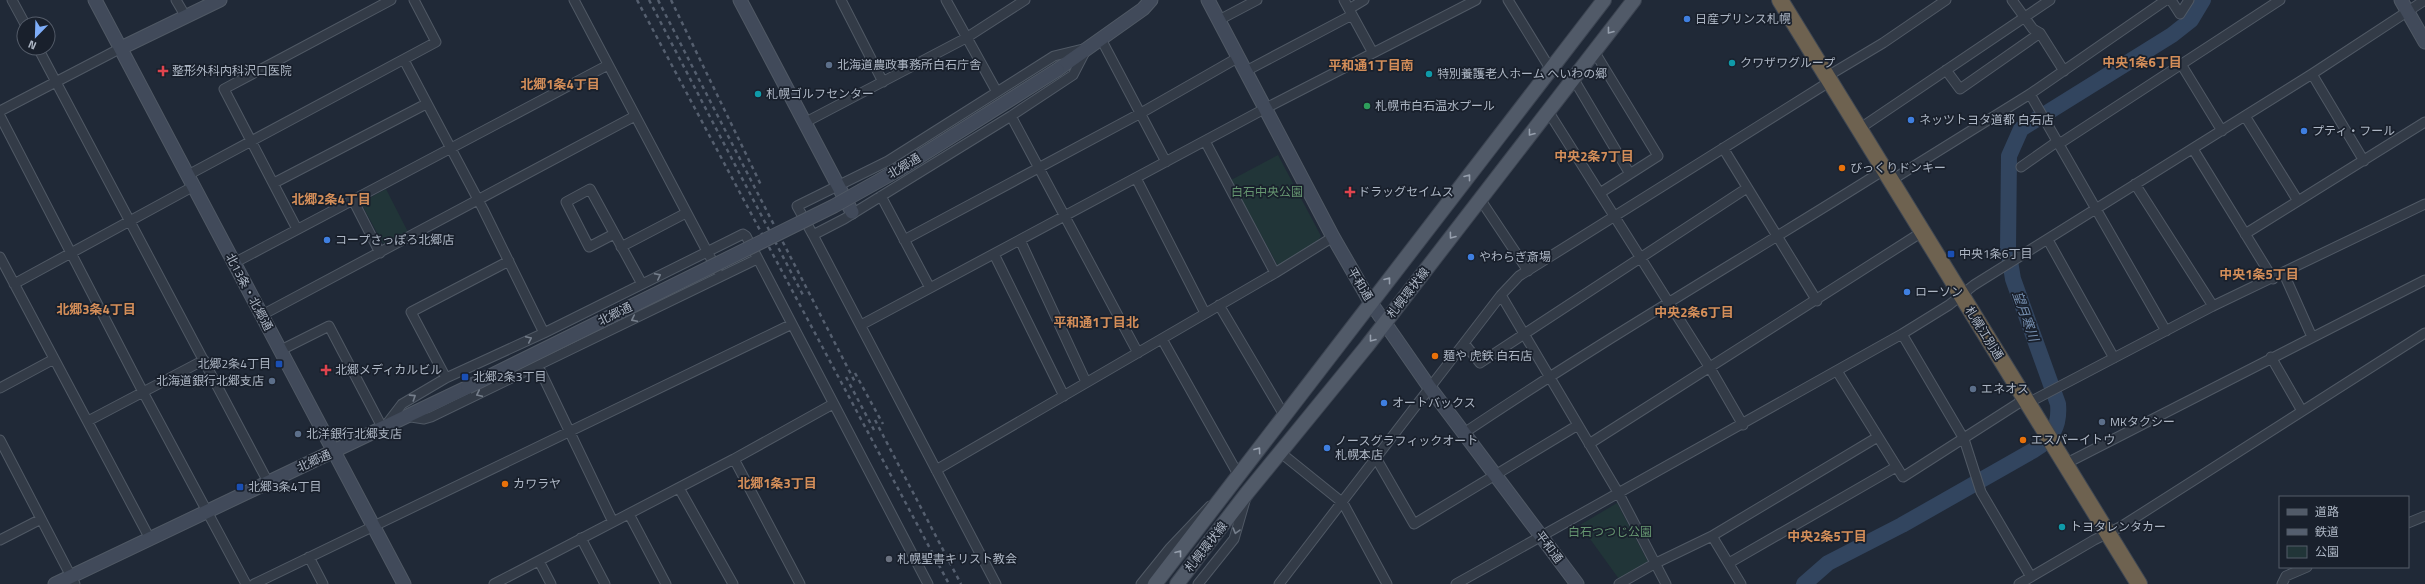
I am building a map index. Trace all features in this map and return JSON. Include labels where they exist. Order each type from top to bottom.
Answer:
[{"type":"highway","name":"札幌江別通","points":[[1780,0],[2139,584]]},
{"type":"main road","name":"札幌環状線","points":[[1155,584],[1604,0]]},
{"type":"main road","name":"札幌環状線","points":[[1177,584],[1247,494],[1385,323],[1634,0]]},
{"type":"street","points":[[12,0],[21,16]]},
{"type":"street","name":"北13条・北郷通","points":[[95,0],[404,584]]},
{"type":"street","points":[[176,0],[186,17]]},
{"type":"street","points":[[0,111],[121,48],[220,0]]},
{"type":"street","points":[[297,229],[224,89],[391,0]]},
{"type":"street","points":[[14,284],[129,221],[252,141],[436,42],[414,0]]},
{"type":"street","points":[[574,0],[706,251],[721,276]]},
{"type":"street","points":[[740,0],[852,212]]},
{"type":"street","points":[[841,0],[884,82]]},
{"type":"street","points":[[946,0],[997,92]]},
{"type":"street","points":[[804,123],[966,38],[1025,0]]},
{"type":"street","name":"北郷通","points":[[55,584],[73,580],[150,537],[334,452],[404,416],[468,387],[834,206],[900,169],[1057,70],[1143,9],[1151,0]]},
{"type":"street","name":"平和通","points":[[1208,0],[1333,237],[1371,303],[1430,388],[1577,584]]},
{"type":"street","points":[[1219,20],[1257,0]]},
{"type":"street","points":[[1344,0],[1373,53]]},
{"type":"street","points":[[1246,71],[1350,12],[1364,0]]},
{"type":"street","points":[[861,325],[1266,108],[1476,0]]},
{"type":"street","points":[[1508,0],[1551,70]]},
{"type":"street","points":[[1279,584],[1343,503],[1464,342],[1501,295],[1520,276],[1828,80],[1946,0]]},
{"type":"street","points":[[2012,0],[2034,29],[2040,33],[2064,72]]},
{"type":"street","points":[[1859,129],[2050,0]]},
{"type":"street","points":[[1464,433],[1549,376],[1778,237],[2030,94],[2064,72],[2166,0]]},
{"type":"street","points":[[2171,0],[2180,14],[2189,0]]},
{"type":"street","points":[[2021,167],[2280,0]]},
{"type":"street","points":[[2401,0],[2425,42]]},
{"type":"street","points":[[1456,584],[1743,425],[1902,334],[1949,305],[1961,294],[2003,267],[2222,131],[2425,0]]},
{"type":"street","points":[[1946,70],[1960,89],[2040,33]]},
{"type":"street","points":[[1101,38],[1166,162]]},
{"type":"street","points":[[996,584],[797,206],[888,161],[1054,56],[1087,48]]},
{"type":"street","points":[[812,235],[844,219],[852,212],[881,196],[1011,116],[1073,75],[1087,48]]},
{"type":"street","points":[[1594,51],[1658,156],[1600,193]]},
{"type":"street","points":[[42,56],[268,482]]},
{"type":"street","points":[[904,240],[1141,113],[1239,57]]},
{"type":"street","points":[[404,60],[509,260],[544,333]]},
{"type":"street","points":[[2181,64],[2222,131]]},
{"type":"street","points":[[234,263],[608,65]]},
{"type":"street","points":[[2312,74],[2364,161]]},
{"type":"street","points":[[1573,78],[1630,174]]},
{"type":"street","points":[[2030,94],[2166,331]]},
{"type":"street","points":[[274,183],[426,104]]},
{"type":"street","points":[[1548,111],[1710,368],[1743,425]]},
{"type":"street","points":[[0,116],[72,252],[143,392],[208,510],[246,584]]},
{"type":"street","points":[[262,315],[635,116]]},
{"type":"street","points":[[1011,116],[1138,353]]},
{"type":"street","points":[[2244,116],[2298,201]]},
{"type":"street","points":[[2245,234],[2425,122]]},
{"type":"street","points":[[1205,141],[1274,273]]},
{"type":"street","points":[[1723,148],[1817,301]]},
{"type":"street","points":[[2192,149],[2273,279]]},
{"type":"street","points":[[1136,178],[1205,313]]},
{"type":"street","points":[[2136,184],[2213,306]]},
{"type":"street","points":[[1464,342],[1480,363],[1524,333],[1641,259],[1747,188]]},
{"type":"street","points":[[614,234],[589,247],[566,202],[590,189],[642,284]]},
{"type":"street","points":[[881,196],[930,288]]},
{"type":"street","points":[[1480,199],[1528,271]]},
{"type":"street","points":[[354,200],[380,253]]},
{"type":"street","points":[[1837,371],[1876,438],[1903,477],[1964,438],[2027,401],[2114,358],[2213,306],[2284,274],[2425,204]]},
{"type":"street","points":[[621,247],[686,213]]},
{"type":"street","points":[[1589,444],[1817,301],[1922,232]]},
{"type":"street","points":[[281,350],[329,326],[384,426],[402,404],[446,378],[544,333],[706,251],[743,234],[746,236],[790,325],[928,584]]},
{"type":"street","points":[[936,470],[1162,339],[1333,237]]},
{"type":"street","points":[[1020,240],[1086,382]]},
{"type":"street","points":[[2048,240],[2114,358]]},
{"type":"street","points":[[994,254],[1064,396]]},
{"type":"street","points":[[0,258],[150,537]]},
{"type":"street","points":[[404,416],[424,419],[431,417],[757,259]]},
{"type":"street","points":[[446,378],[411,312],[509,260]]},
{"type":"street","points":[[2284,274],[2312,337]]},
{"type":"street","points":[[2065,464],[2271,357],[2425,280]]},
{"type":"street","points":[[1501,295],[1619,494],[1654,564],[1666,584]]},
{"type":"street","points":[[1218,305],[1284,415]]},
{"type":"street","points":[[254,584],[373,525],[790,325]]},
{"type":"street","points":[[2019,584],[2107,533],[2122,526],[2425,333]]},
{"type":"street","points":[[1902,334],[1964,438],[1981,492],[2031,577]]},
{"type":"street","points":[[1162,339],[1239,476]]},
{"type":"street","points":[[2271,357],[2302,411]]},
{"type":"street","points":[[0,388],[54,359]]},
{"type":"street","points":[[88,421],[204,360]]},
{"type":"street","points":[[538,366],[613,522]]},
{"type":"street","points":[[494,584],[734,459],[833,404]]},
{"type":"street","points":[[1376,458],[1414,524],[1496,476],[1578,425]]},
{"type":"street","points":[[1618,584],[1654,564],[1712,536],[1876,438]]},
{"type":"street","points":[[0,440],[4,457],[41,519],[73,580]]},
{"type":"street","points":[[1281,453],[1343,503],[1387,584]]},
{"type":"street","points":[[734,459],[800,584]]},
{"type":"street","points":[[1729,564],[1896,467]]},
{"type":"street","points":[[679,488],[732,584]]},
{"type":"street","points":[[1141,584],[1199,515],[1228,490]]},
{"type":"street","points":[[1198,584],[1234,539],[1247,494]]},
{"type":"street","points":[[629,514],[666,584]]},
{"type":"street","points":[[2409,523],[2425,516]]},
{"type":"street","points":[[0,540],[41,519]]},
{"type":"street","points":[[1712,536],[1741,584]]},
{"type":"street","points":[[581,538],[605,584]]},
{"type":"street","points":[[309,557],[323,584]]},
{"type":"street","points":[[539,561],[551,584]]},
{"type":"street","points":[[2282,584],[2286,576],[2305,568]]},
{"type":"green space","name":"白石中央公園","points":[[1278,155],[1321,236],[1317,242],[1278,266],[1231,180]]},
{"type":"green space","points":[[386,189],[408,232],[385,244],[382,242],[362,205],[364,201]]},
{"type":"green space","name":"白石つつじ公園","points":[[1617,503],[1648,562],[1619,579],[1580,525]]},
{"type":"waterway","name":"望月寒川","points":[[1804,584],[1828,563],[1902,525],[2034,450],[2046,441],[2054,431],[2058,419],[2058,404],[2013,279],[2008,249],[2009,156],[2021,129],[2172,35],[2191,20],[2203,0]]},
{"type":"railway","points":[[637,0],[949,584]]},
{"type":"railway","points":[[649,0],[804,297]]},
{"type":"railway","points":[[658,0],[855,382]]},
{"type":"railway","points":[[671,0],[762,187]]},
{"type":"railway","points":[[855,373],[883,424]]},
{"type":"railway","points":[[846,377],[874,430]]},
{"type":"railway","points":[[875,420],[961,584]]},
{"type":"place","name":"日産プリンス札幌","points":[[1687,19]]},
{"type":"place","name":"クワザワグループ","points":[[1732,63]]},
{"type":"place","name":"北海道農政事務所白石庁舎","points":[[829,65]]},
{"type":"place","name":"整形外科内科沢口医院","points":[[163,71]]},
{"type":"place","name":"特別養護老人ホーム へいわの郷","points":[[1429,74]]},
{"type":"place","name":"札幌ゴルフセンター","points":[[758,94]]},
{"type":"place","name":"札幌市白石温水プール","points":[[1367,106]]},
{"type":"place","name":"ネッツトヨタ道都 白石店","points":[[1911,120]]},
{"type":"place","name":"プティ・フール","points":[[2304,131]]},
{"type":"place","name":"びっくりドンキー","points":[[1842,168]]},
{"type":"place","name":"ドラッグセイムス","points":[[1350,192]]},
{"type":"place","name":"コープさっぽろ北郷店","points":[[327,240]]},
{"type":"place","name":"中央1条6丁目","points":[[1951,254]]},
{"type":"place","name":"やわらぎ斎場","points":[[1471,257]]},
{"type":"place","name":"ローソン","points":[[1907,292]]},
{"type":"place","name":"麺や 虎鉄 白石店","points":[[1435,356]]},
{"type":"place","name":"北郷2条4丁目","points":[[279,364]]},
{"type":"place","name":"北郷メディカルビル","points":[[326,370]]},
{"type":"place","name":"北郷2条3丁目","points":[[465,377]]},
{"type":"place","name":"北海道銀行北郷支店","points":[[272,381]]},
{"type":"place","name":"エネオス","points":[[1973,389]]},
{"type":"place","name":"オートバックス","points":[[1384,403]]},
{"type":"place","name":"MKタクシー","points":[[2102,422]]},
{"type":"place","name":"北洋銀行北郷支店","points":[[298,434]]},
{"type":"place","name":"エスパーイトウ","points":[[2023,440]]},
{"type":"place","name":"ノースグラフィックオート 札幌本店","points":[[1327,448]]},
{"type":"place","name":"カワラヤ","points":[[505,484]]},
{"type":"place","name":"北郷3条4丁目","points":[[240,487]]},
{"type":"place","name":"トヨタレンタカー","points":[[2062,527]]},
{"type":"place","name":"札幌聖書キリスト教会","points":[[889,559]]},
{"type":"district","name":"中央1条6丁目","points":[[2142,62]]},
{"type":"district","name":"平和通1丁目南","points":[[1371,65]]},
{"type":"district","name":"北郷1条4丁目","points":[[560,84]]},
{"type":"district","name":"中央2条7丁目","points":[[1594,156]]},
{"type":"district","name":"北郷2条4丁目","points":[[331,199]]},
{"type":"district","name":"中央1条5丁目","points":[[2259,274]]},
{"type":"district","name":"北郷3条4丁目","points":[[96,309]]},
{"type":"district","name":"中央2条6丁目","points":[[1694,312]]},
{"type":"district","name":"平和通1丁目北","points":[[1096,322]]},
{"type":"district","name":"北郷1条3丁目","points":[[777,483]]},
{"type":"district","name":"中央2条5丁目","points":[[1827,536]]}]
